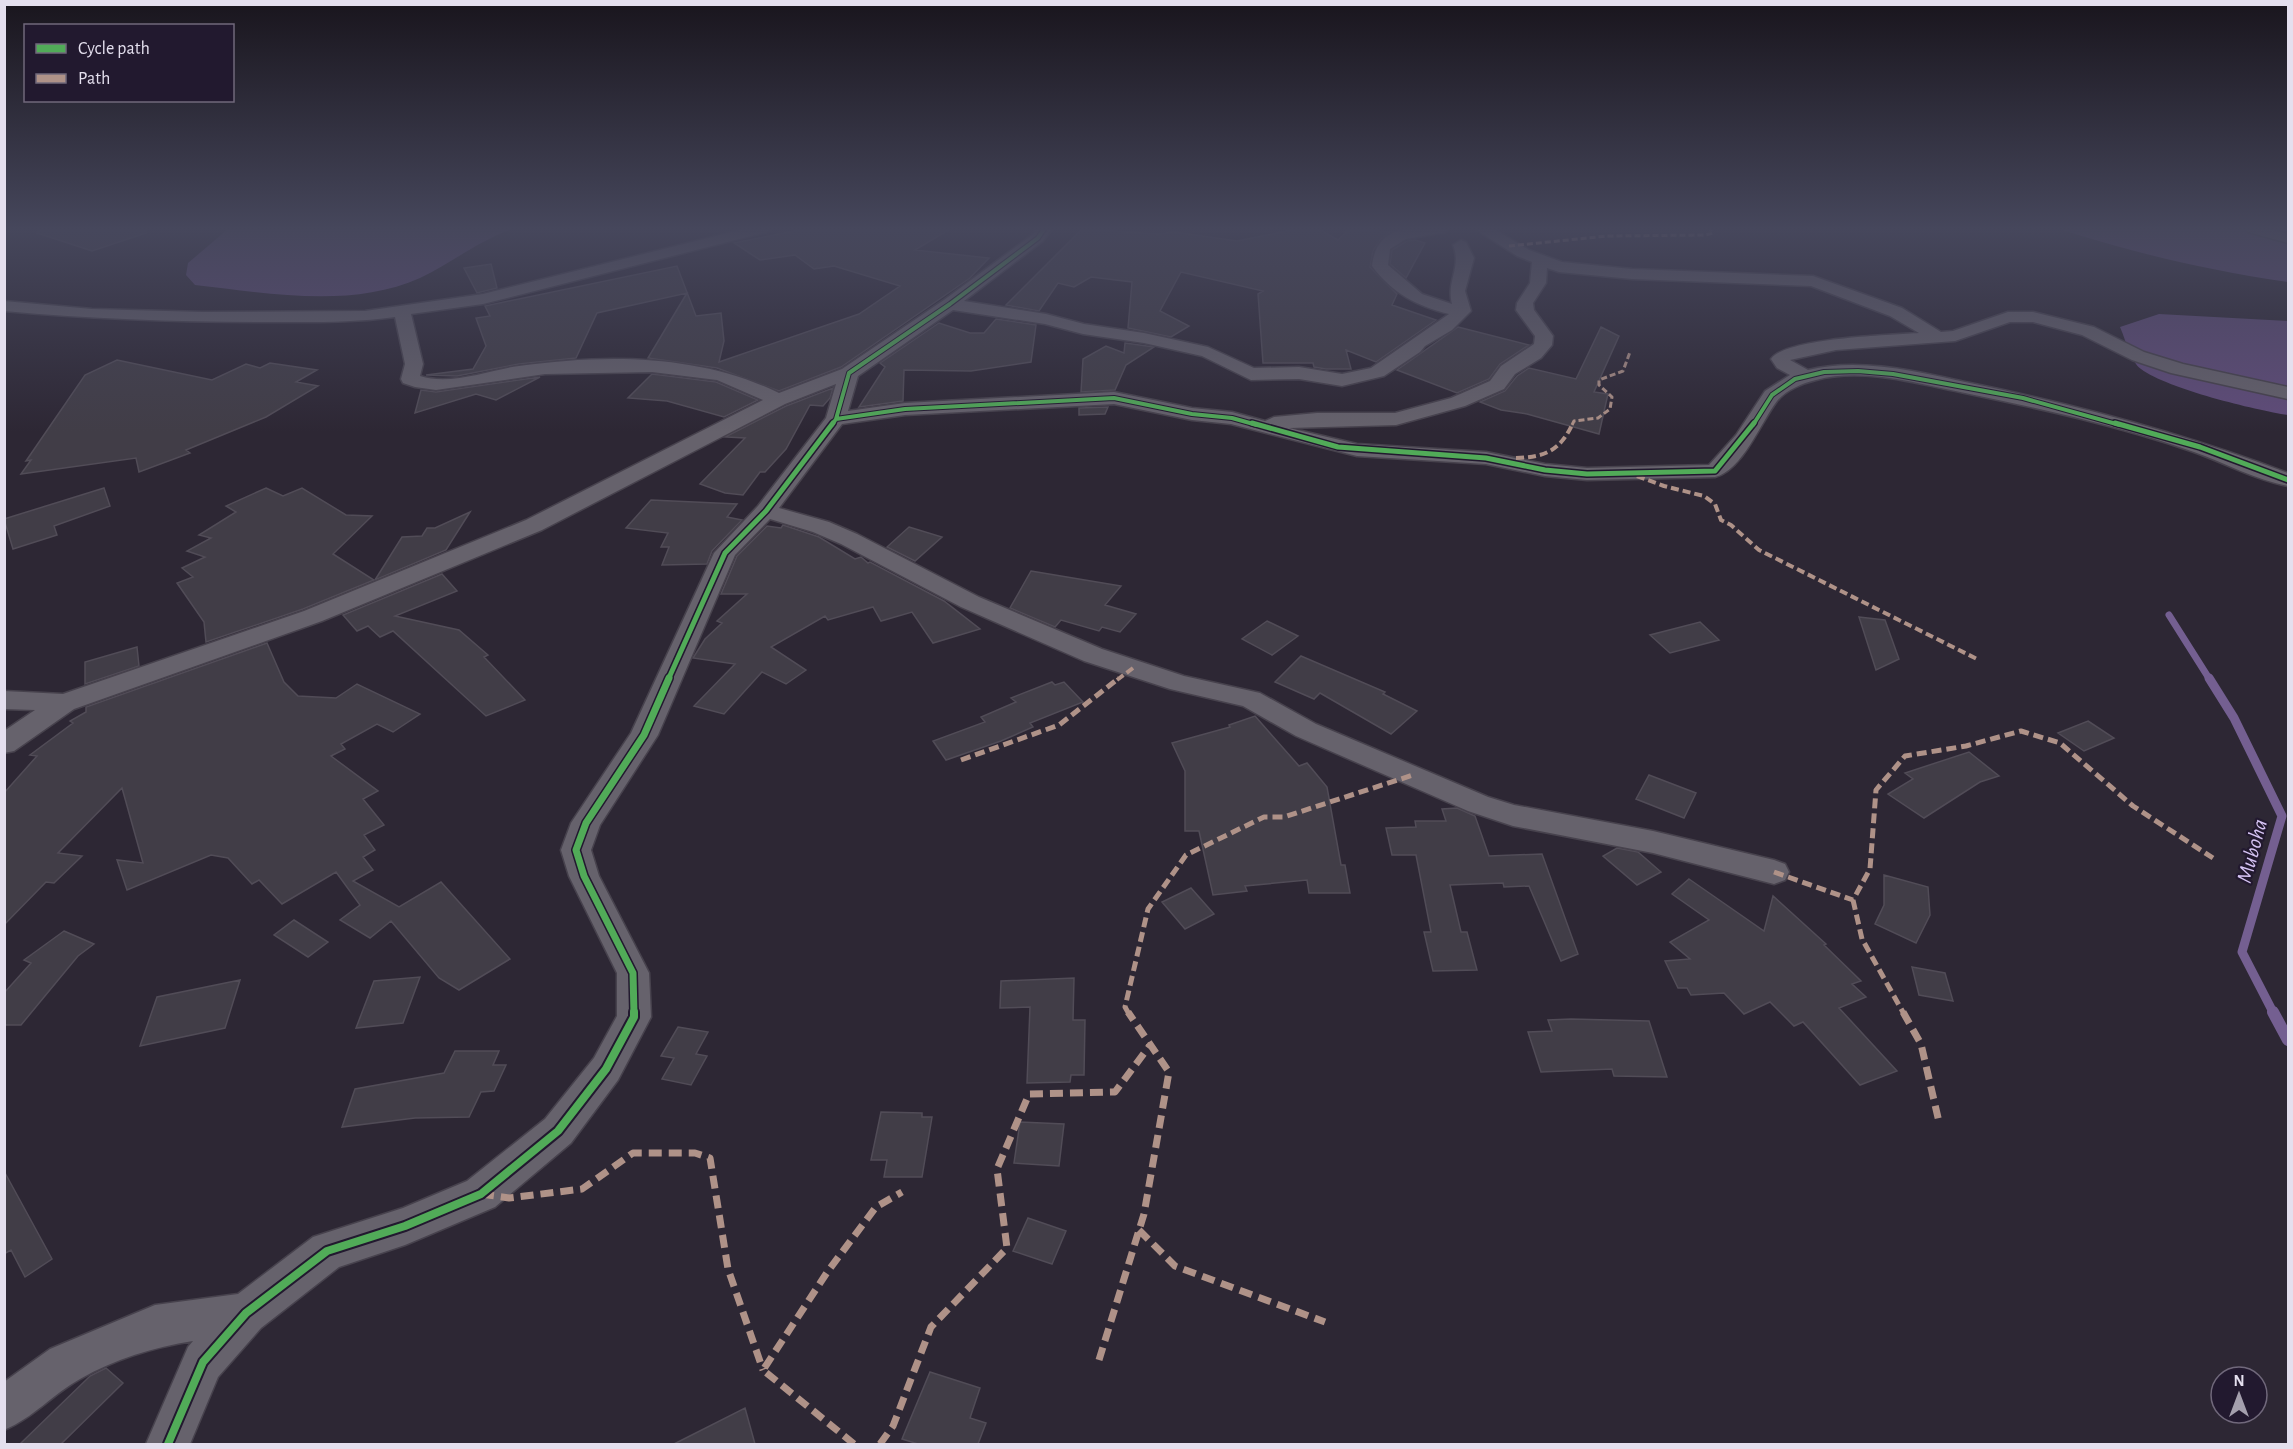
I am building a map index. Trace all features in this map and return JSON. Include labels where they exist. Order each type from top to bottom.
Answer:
[{"type":"street","points":[[4,306],[92,314],[203,317],[365,316],[492,297]]},
{"type":"street","points":[[4,744],[65,703],[313,616],[534,525],[777,400],[849,373],[960,297]]},
{"type":"street","points":[[1413,297],[1420,302],[1462,311]]},
{"type":"street","points":[[1458,297],[1462,311]]},
{"type":"street","points":[[1252,423],[1290,423],[1317,419],[1396,419],[1458,402],[1497,386],[1508,370],[1535,354],[1543,345],[1545,336],[1525,310],[1525,303],[1529,297]]},
{"type":"street","points":[[1855,297],[1896,312],[1939,338]]},
{"type":"street","points":[[950,304],[1046,319],[1083,329],[1144,338],[1208,352],[1251,374],[1299,373],[1342,380],[1377,372],[1414,348],[1418,342],[1446,326],[1462,311]]},
{"type":"street","points":[[402,311],[414,364],[410,379],[421,384],[482,379],[522,371],[666,368],[721,375],[777,400]]},
{"type":"street","points":[[1803,375],[1784,364],[1780,359],[1786,354],[1836,345],[1966,334],[1987,323],[2008,317],[2033,317],[2088,331],[2138,356],[2178,369],[2289,393]]},
{"type":"street","points":[[836,419],[905,409],[1114,398],[1192,414],[1232,418],[1338,447],[1486,459],[1545,470],[1616,474],[1715,471],[1727,461],[1773,394],[1803,375],[1863,371],[1895,374],[2023,399],[2200,447],[2289,480]]},
{"type":"street","points":[[168,1444],[204,1362],[246,1313],[327,1251],[405,1226],[481,1194],[558,1131],[606,1069],[634,1017],[633,973],[584,876],[576,850],[586,823],[644,735],[725,553],[766,511],[836,419],[849,373]]},
{"type":"street","points":[[766,511],[820,527],[849,539],[970,602],[1093,655],[1179,683],[1251,699],[1306,730],[1478,804],[1513,815],[1653,842],[1774,872]]},
{"type":"street","points":[[4,700],[65,703]]},
{"type":"street","points":[[4,1408],[65,1364],[155,1326],[246,1313]]},
{"type":"shaded area","points":[[2159,314],[2288,321],[2288,415],[2234,404],[2191,391],[2154,377],[2137,366],[2120,327]]},
{"type":"building","points":[[530,297],[671,297],[597,313],[576,358],[519,364],[457,376],[426,375],[473,369],[486,346],[476,318],[490,316],[485,306]]},
{"type":"building","points":[[685,297],[689,297],[696,316],[721,313],[724,341],[719,362],[859,314],[884,297],[943,297],[841,367],[779,391],[717,368],[648,358]]},
{"type":"building","points":[[1014,297],[1049,297],[1039,311],[1006,305]]},
{"type":"building","points":[[1131,297],[1168,297],[1160,311],[1189,326],[1171,337],[1128,328]]},
{"type":"building","points":[[1258,297],[1396,297],[1392,305],[1436,320],[1376,362],[1346,350],[1351,369],[1326,369],[1314,367],[1313,363],[1263,363]]},
{"type":"building","points":[[996,319],[1036,325],[1031,362],[971,371],[904,370],[903,401],[859,407],[885,367],[880,363],[939,323],[970,333],[984,333]]},
{"type":"building","points":[[1458,327],[1529,345],[1500,364],[1489,379],[1457,393],[1397,370]]},
{"type":"building","points":[[1601,327],[1619,336],[1594,392],[1608,394],[1599,434],[1527,414],[1501,410],[1480,402],[1505,391],[1517,376],[1529,368],[1576,379]]},
{"type":"building","points":[[1125,343],[1154,347],[1126,365],[1115,390],[1081,392],[1083,359],[1106,346],[1124,353]]},
{"type":"building","points":[[117,360],[212,380],[246,364],[260,368],[270,363],[317,370],[296,382],[318,386],[266,417],[186,450],[190,453],[139,472],[136,458],[21,474],[31,460],[26,461],[85,375]]},
{"type":"building","points":[[652,374],[716,382],[758,400],[724,417],[667,401],[628,398]]},
{"type":"building","points":[[540,377],[496,400],[476,394],[415,413],[421,390],[436,392]]},
{"type":"building","points":[[833,388],[830,398],[823,406],[810,405],[786,449],[765,472],[760,472],[743,495],[725,493],[700,484],[745,438],[725,437],[786,406]]},
{"type":"building","points":[[1108,407],[1105,414],[1079,415],[1079,408]]},
{"type":"building","points":[[104,488],[110,506],[54,526],[57,535],[13,549],[4,519]]},
{"type":"building","points":[[266,488],[283,496],[302,488],[346,515],[372,516],[333,554],[374,580],[303,609],[206,642],[204,622],[177,583],[193,577],[182,568],[205,557],[187,551],[211,538],[199,535],[236,512],[226,506]]},
{"type":"building","points":[[651,500],[737,504],[727,517],[742,520],[712,551],[707,564],[662,565],[669,547],[661,547],[668,533],[626,528]]},
{"type":"building","points":[[470,512],[446,550],[375,580],[402,537],[422,536],[427,528],[435,528]]},
{"type":"building","points":[[783,525],[819,537],[855,559],[861,557],[868,563],[944,601],[980,629],[933,643],[912,612],[881,621],[873,607],[828,620],[825,616],[771,647],[806,670],[786,684],[762,672],[724,714],[694,706],[735,664],[693,658],[705,639],[722,623],[717,621],[747,594],[721,594],[737,556],[767,526],[781,528]]},
{"type":"building","points":[[909,527],[942,537],[915,561],[887,547]]},
{"type":"building","points":[[1031,571],[1121,586],[1105,605],[1136,614],[1120,632],[1102,627],[1099,631],[1061,620],[1055,627],[1010,608]]},
{"type":"building","points":[[442,574],[457,591],[395,616],[459,630],[488,655],[484,657],[525,700],[486,716],[393,631],[380,637],[368,626],[357,631],[343,615]]},
{"type":"building","points":[[1859,617],[1885,620],[1899,659],[1876,670]]},
{"type":"building","points":[[1267,621],[1298,636],[1272,655],[1242,639]]},
{"type":"building","points":[[1700,622],[1719,640],[1670,653],[1650,635]]},
{"type":"building","points":[[267,643],[284,682],[298,696],[336,698],[357,684],[420,714],[393,732],[377,724],[341,744],[345,749],[331,756],[378,791],[363,799],[384,825],[364,835],[375,850],[363,857],[373,870],[353,881],[399,907],[441,882],[510,959],[459,990],[439,978],[391,921],[370,938],[340,920],[360,905],[336,872],[282,904],[259,880],[252,884],[228,858],[211,855],[127,890],[117,860],[143,863],[122,788],[58,853],[82,856],[54,883],[46,882],[4,925],[4,793],[37,756],[30,755],[73,723],[70,721],[86,712],[86,707]]},
{"type":"building","points":[[137,647],[139,666],[85,684],[85,662]]},
{"type":"building","points":[[1301,656],[1385,692],[1383,694],[1417,711],[1391,734],[1320,693],[1314,699],[1275,682]]},
{"type":"building","points":[[1052,682],[1055,685],[1064,682],[1083,702],[1030,723],[1033,727],[1001,741],[946,760],[933,741],[985,722],[981,717],[1016,702],[1011,698]]},
{"type":"building","points":[[1255,716],[1299,766],[1307,763],[1327,787],[1341,865],[1345,865],[1350,893],[1309,893],[1307,880],[1245,886],[1247,891],[1213,895],[1199,831],[1185,831],[1185,771],[1172,743],[1230,727],[1229,725]]},
{"type":"building","points":[[2088,721],[2114,738],[2084,751],[2058,733]]},
{"type":"building","points":[[1969,752],[1999,776],[1980,782],[1924,818],[1888,794],[1913,779],[1905,773]]},
{"type":"building","points":[[1649,775],[1696,793],[1684,818],[1636,799]]},
{"type":"building","points":[[1457,808],[1475,816],[1489,856],[1542,854],[1578,954],[1561,961],[1529,886],[1504,887],[1503,883],[1450,885],[1461,932],[1467,932],[1477,970],[1433,971],[1424,932],[1431,932],[1416,855],[1392,855],[1386,828],[1416,827],[1415,821],[1446,821],[1442,809]]},
{"type":"building","points":[[1617,848],[1638,852],[1661,872],[1637,885],[1603,856]]},
{"type":"building","points":[[1884,875],[1928,887],[1930,915],[1916,943],[1875,924],[1884,905]]},
{"type":"building","points":[[1689,879],[1764,931],[1773,896],[1826,944],[1824,945],[1861,981],[1852,984],[1866,997],[1839,1008],[1897,1071],[1860,1085],[1803,1022],[1794,1026],[1770,1002],[1744,1014],[1724,993],[1691,995],[1687,988],[1678,988],[1665,961],[1690,959],[1670,942],[1709,920],[1672,894]]},
{"type":"building","points":[[1191,888],[1214,914],[1185,929],[1162,902]]},
{"type":"building","points":[[294,920],[328,942],[308,957],[274,935]]},
{"type":"building","points":[[64,931],[94,944],[78,956],[21,1025],[4,1025],[4,993],[31,963],[24,960]]},
{"type":"building","points":[[1912,967],[1945,973],[1953,1001],[1919,995]]},
{"type":"building","points":[[420,977],[403,1023],[356,1028],[374,981]]},
{"type":"building","points":[[1074,978],[1073,1020],[1085,1020],[1084,1075],[1071,1075],[1070,1082],[1027,1083],[1030,1007],[1000,1008],[1001,981]]},
{"type":"building","points":[[240,980],[225,1028],[140,1046],[157,997]]},
{"type":"building","points":[[1548,1020],[1649,1021],[1667,1077],[1614,1076],[1612,1069],[1541,1072],[1528,1032],[1552,1031]]},
{"type":"building","points":[[678,1027],[708,1032],[696,1054],[707,1056],[691,1085],[662,1079],[674,1058],[661,1056]]},
{"type":"building","points":[[455,1051],[499,1051],[493,1065],[506,1065],[494,1091],[481,1092],[469,1117],[415,1118],[342,1127],[355,1089],[444,1073]]},
{"type":"building","points":[[881,1112],[922,1113],[922,1117],[932,1117],[922,1177],[884,1177],[887,1160],[871,1160]]},
{"type":"building","points":[[1020,1122],[1064,1124],[1059,1166],[1014,1163]]},
{"type":"building","points":[[4,1171],[52,1259],[25,1277],[11,1250],[4,1254]]},
{"type":"building","points":[[1028,1218],[1066,1231],[1052,1264],[1013,1251]]},
{"type":"building","points":[[106,1368],[123,1383],[61,1444],[20,1444],[90,1376]]},
{"type":"building","points":[[930,1372],[980,1388],[970,1418],[986,1423],[978,1444],[918,1444],[902,1439]]},
{"type":"building","points":[[745,1408],[755,1444],[674,1444]]},
{"type":"waterway","name":"Muboha","points":[[2169,615],[2210,680]]},
{"type":"waterway","name":"Muboha","points":[[2209,678],[2234,718],[2282,816],[2242,952],[2274,1014]]},
{"type":"waterway","name":"Muboha","points":[[2273,1012],[2288,1040]]},
{"type":"marked path","points":[[1516,458],[1546,455],[1564,441],[1574,421],[1598,418],[1610,409],[1612,397],[1599,385],[1599,380],[1623,371],[1630,352]]},
{"type":"marked path","points":[[1637,476],[1710,499],[1715,504],[1721,520],[1731,525],[1759,550],[1979,660]]},
{"type":"marked path","points":[[961,760],[1059,725],[1133,668]]},
{"type":"marked path","points":[[1774,872],[1853,900],[1870,869],[1871,831],[1876,790],[1905,756],[1966,746],[2021,731],[2060,743],[2133,806],[2213,858]]},
{"type":"marked path","points":[[1099,1360],[1144,1214],[1169,1072],[1125,1007],[1148,909],[1186,855],[1264,817],[1284,817],[1413,775]]},
{"type":"marked path","points":[[1853,900],[1862,939],[1921,1044],[1939,1122]]},
{"type":"marked path","points":[[880,1444],[893,1426],[931,1327],[1007,1248],[997,1169],[1029,1094],[1115,1092],[1151,1044]]},
{"type":"marked path","points":[[481,1194],[509,1198],[582,1189],[633,1153],[695,1153],[710,1158],[728,1269],[763,1370]]},
{"type":"marked path","points":[[854,1444],[763,1370],[828,1271],[876,1207],[902,1192]]},
{"type":"marked path","points":[[1139,1230],[1175,1266],[1325,1322]]},
{"type":"cycle path","points":[[168,1444],[203,1362],[246,1313],[327,1251],[405,1226],[481,1194],[558,1131],[606,1069],[634,1017],[633,973],[584,876],[576,850],[586,823],[644,735],[725,553],[766,511],[836,419],[849,373],[960,297]]},
{"type":"cycle path","points":[[836,419],[905,409],[1114,398],[1192,414],[1232,418],[1338,447],[1357,450],[1486,458],[1545,470],[1587,474],[1715,471],[1743,439],[1772,395],[1795,379],[1824,372],[1858,371],[1893,374],[2023,398],[2200,447],[2288,480]]}]
